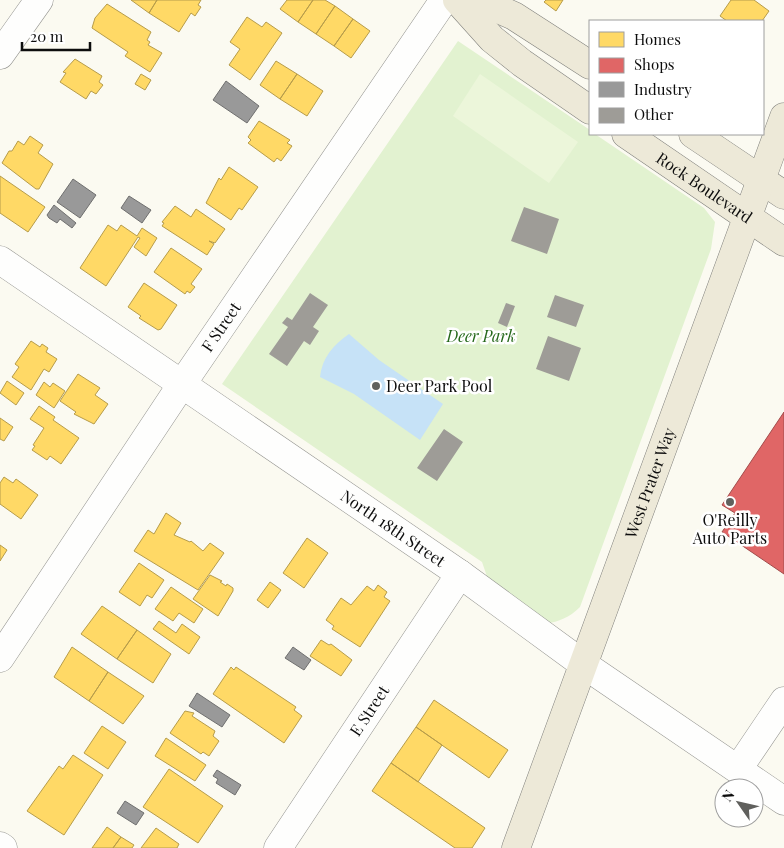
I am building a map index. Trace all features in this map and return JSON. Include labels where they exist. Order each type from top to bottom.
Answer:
[{"type":"main road","points":[[457,0],[492,39],[522,63],[589,109]]},
{"type":"main road","points":[[478,0],[514,16],[589,65]]},
{"type":"main road","name":"West Prater Way","points":[[516,848],[746,216],[784,117]]},
{"type":"main road","name":"Rock Boulevard","points":[[627,135],[784,242]]},
{"type":"main road","points":[[695,135],[784,195]]},
{"type":"street","points":[[0,56],[39,0]]},
{"type":"street","name":"F Street","points":[[0,658],[182,384],[444,0]]},
{"type":"street","name":"North 18th Street","points":[[0,260],[460,574],[583,664],[784,801]]},
{"type":"street","name":"E Street","points":[[278,848],[460,574]]},
{"type":"street","points":[[738,769],[784,702]]},
{"type":"green space","name":"Deer Park","points":[[458,41],[589,129],[589,135],[596,135],[704,208],[715,222],[711,249],[580,607],[572,614],[555,622],[546,624],[492,591],[482,562],[222,384]]},
{"type":"green space","points":[[480,74],[578,142],[549,183],[453,116]]},
{"type":"water","name":"Deer Park Pool","points":[[349,334],[379,360],[443,404],[420,440],[354,394],[320,377],[323,364],[329,352]]},
{"type":"building: Homes","points":[[131,0],[157,0],[149,13]]},
{"type":"building: Homes","points":[[157,0],[201,0],[198,5],[201,7],[195,16],[191,13],[179,32],[149,13]]},
{"type":"building: Homes","points":[[287,0],[313,0],[298,22],[280,9]]},
{"type":"building: Homes","points":[[313,0],[325,0],[335,6],[316,34],[298,22]]},
{"type":"building: Homes","points":[[546,0],[563,0],[556,11],[544,2]]},
{"type":"building: Homes","points":[[731,0],[754,0],[769,11],[763,20],[726,20],[720,16]]},
{"type":"building: Homes","points":[[107,4],[151,32],[147,40],[150,42],[148,45],[162,53],[150,72],[125,56],[128,52],[92,28],[95,18]]},
{"type":"building: Homes","points":[[335,6],[353,19],[334,46],[316,34]]},
{"type":"building: Homes","points":[[247,17],[262,27],[266,22],[282,33],[250,80],[229,65],[240,49],[230,42]]},
{"type":"building: Homes","points":[[353,19],[370,31],[351,58],[334,46]]},
{"type":"building: Homes","points":[[75,59],[102,76],[99,82],[103,85],[96,94],[91,91],[86,99],[60,82],[66,73],[63,72]]},
{"type":"building: Homes","points":[[276,61],[297,74],[280,99],[260,85]]},
{"type":"building: Homes","points":[[141,74],[151,80],[145,90],[135,84]]},
{"type":"building: Homes","points":[[297,74],[323,91],[307,116],[280,99]]},
{"type":"building: Homes","points":[[259,121],[290,140],[287,143],[292,146],[281,161],[277,158],[274,162],[248,143],[251,140],[248,137]]},
{"type":"building: Homes","points":[[30,136],[43,145],[38,153],[53,164],[39,189],[36,189],[2,163],[18,141],[24,145]]},
{"type":"building: Homes","points":[[229,167],[258,187],[242,210],[239,208],[231,220],[206,203],[219,178],[221,180]]},
{"type":"building: Homes","points":[[0,176],[45,207],[28,232],[0,213]]},
{"type":"building: Homes","points":[[175,206],[191,217],[196,209],[225,229],[215,243],[209,241],[214,244],[207,255],[162,226],[164,223],[162,222]]},
{"type":"building: Homes","points":[[108,225],[117,231],[121,225],[137,236],[142,228],[157,238],[146,256],[134,247],[140,238],[138,237],[106,286],[80,268]]},
{"type":"building: Homes","points":[[171,248],[202,269],[191,284],[195,287],[190,293],[187,291],[185,294],[154,272]]},
{"type":"building: Homes","points":[[144,283],[177,305],[161,329],[158,330],[139,318],[141,316],[128,307]]},
{"type":"building: Homes","points":[[31,341],[40,347],[42,344],[48,348],[46,352],[57,359],[49,372],[44,369],[31,390],[12,377],[19,367],[15,364]]},
{"type":"building: Homes","points":[[78,374],[100,388],[95,395],[108,404],[94,424],[74,414],[76,412],[60,401]]},
{"type":"building: Homes","points":[[7,381],[24,393],[16,405],[0,393]]},
{"type":"building: Homes","points":[[44,382],[50,387],[53,383],[65,391],[54,408],[36,395]]},
{"type":"building: Homes","points":[[39,406],[55,417],[53,420],[79,438],[61,464],[50,456],[47,460],[32,450],[35,446],[33,445],[44,428],[30,419]]},
{"type":"building: Homes","points":[[0,418],[13,427],[4,441],[0,439]]},
{"type":"building: Homes","points":[[4,477],[13,483],[16,479],[38,495],[21,519],[0,504],[0,483]]},
{"type":"building: Homes","points":[[166,513],[181,523],[174,535],[191,541],[203,551],[210,543],[224,553],[198,590],[134,551],[148,530],[154,534]]},
{"type":"building: Homes","points":[[307,538],[328,553],[304,588],[283,573]]},
{"type":"building: Homes","points":[[0,545],[7,550],[0,561]]},
{"type":"building: Homes","points":[[139,563],[164,580],[152,598],[147,595],[140,606],[119,592]]},
{"type":"building: Homes","points":[[210,575],[222,581],[220,582],[226,586],[227,584],[233,588],[218,616],[193,599]]},
{"type":"building: Homes","points":[[270,582],[281,590],[268,608],[257,600]]},
{"type":"building: Homes","points":[[378,585],[387,592],[384,597],[390,601],[360,647],[332,629],[334,626],[326,620],[341,598],[351,605],[367,586],[374,591]]},
{"type":"building: Homes","points":[[171,587],[203,609],[194,623],[179,613],[173,621],[155,609]]},
{"type":"building: Homes","points":[[102,606],[137,630],[117,659],[81,634]]},
{"type":"building: Homes","points":[[159,621],[176,633],[182,624],[200,637],[189,654],[153,629]]},
{"type":"building: Homes","points":[[137,630],[171,654],[153,683],[117,659]]},
{"type":"building: Homes","points":[[321,640],[329,645],[331,644],[352,660],[341,676],[310,656]]},
{"type":"building: Homes","points":[[72,647],[108,672],[89,701],[54,677]]},
{"type":"building: Homes","points":[[231,667],[234,670],[236,667],[296,707],[294,710],[302,716],[284,743],[213,694]]},
{"type":"building: Homes","points":[[108,672],[144,696],[123,724],[89,701]]},
{"type":"building: Homes","points":[[434,700],[508,750],[489,778],[416,727]]},
{"type":"building: Homes","points":[[185,711],[194,713],[192,716],[215,731],[213,736],[219,741],[209,756],[203,752],[201,754],[170,733]]},
{"type":"building: Homes","points":[[102,726],[126,742],[108,769],[84,753]]},
{"type":"building: Homes","points":[[416,727],[442,745],[418,782],[391,763]]},
{"type":"building: Homes","points":[[166,738],[206,765],[195,781],[155,756]]},
{"type":"building: Homes","points":[[73,755],[103,775],[64,835],[27,811],[59,766],[63,769]]},
{"type":"building: Homes","points":[[391,763],[485,828],[472,848],[455,848],[372,791]]},
{"type":"building: Homes","points":[[169,769],[223,806],[198,843],[143,807]]},
{"type":"building: Homes","points":[[107,827],[121,837],[113,848],[92,848]]},
{"type":"building: Homes","points":[[156,828],[179,844],[177,848],[141,848]]},
{"type":"building: Homes","points":[[121,837],[134,845],[132,848],[113,848]]},
{"type":"building: Shops","points":[[784,412],[784,574],[722,532],[735,513],[722,505]]},
{"type":"building: Industry","points":[[226,81],[259,106],[247,123],[213,100]]},
{"type":"building: Industry","points":[[73,179],[96,195],[80,218],[57,202]]},
{"type":"building: Industry","points":[[129,196],[151,210],[142,223],[121,208]]},
{"type":"building: Industry","points":[[54,205],[76,223],[72,228],[60,219],[57,223],[49,218],[47,215]]},
{"type":"building: Industry","points":[[293,647],[311,660],[304,670],[285,658]]},
{"type":"building: Industry","points":[[197,693],[230,715],[222,727],[189,706]]},
{"type":"building: Industry","points":[[217,770],[241,785],[235,795],[216,783],[218,779],[213,776]]},
{"type":"building: Industry","points":[[125,801],[144,813],[136,825],[117,813]]},
{"type":"building: Other","points":[[524,207],[559,219],[547,254],[511,241]]},
{"type":"building: Other","points":[[310,293],[328,305],[313,327],[319,331],[310,345],[304,341],[287,366],[269,354],[288,327],[282,323],[287,317],[292,320]]},
{"type":"building: Other","points":[[555,295],[584,305],[576,327],[547,317]]},
{"type":"building: Other","points":[[506,303],[515,306],[507,327],[498,323]]},
{"type":"building: Other","points":[[548,336],[581,348],[569,381],[536,369]]},
{"type":"building: Other","points":[[444,429],[463,442],[437,481],[417,468]]},
{"type":"place","name":"Deer Park Pool","points":[[376,386]]},
{"type":"place","name":"O'Reilly Auto Parts","points":[[730,502]]}]
